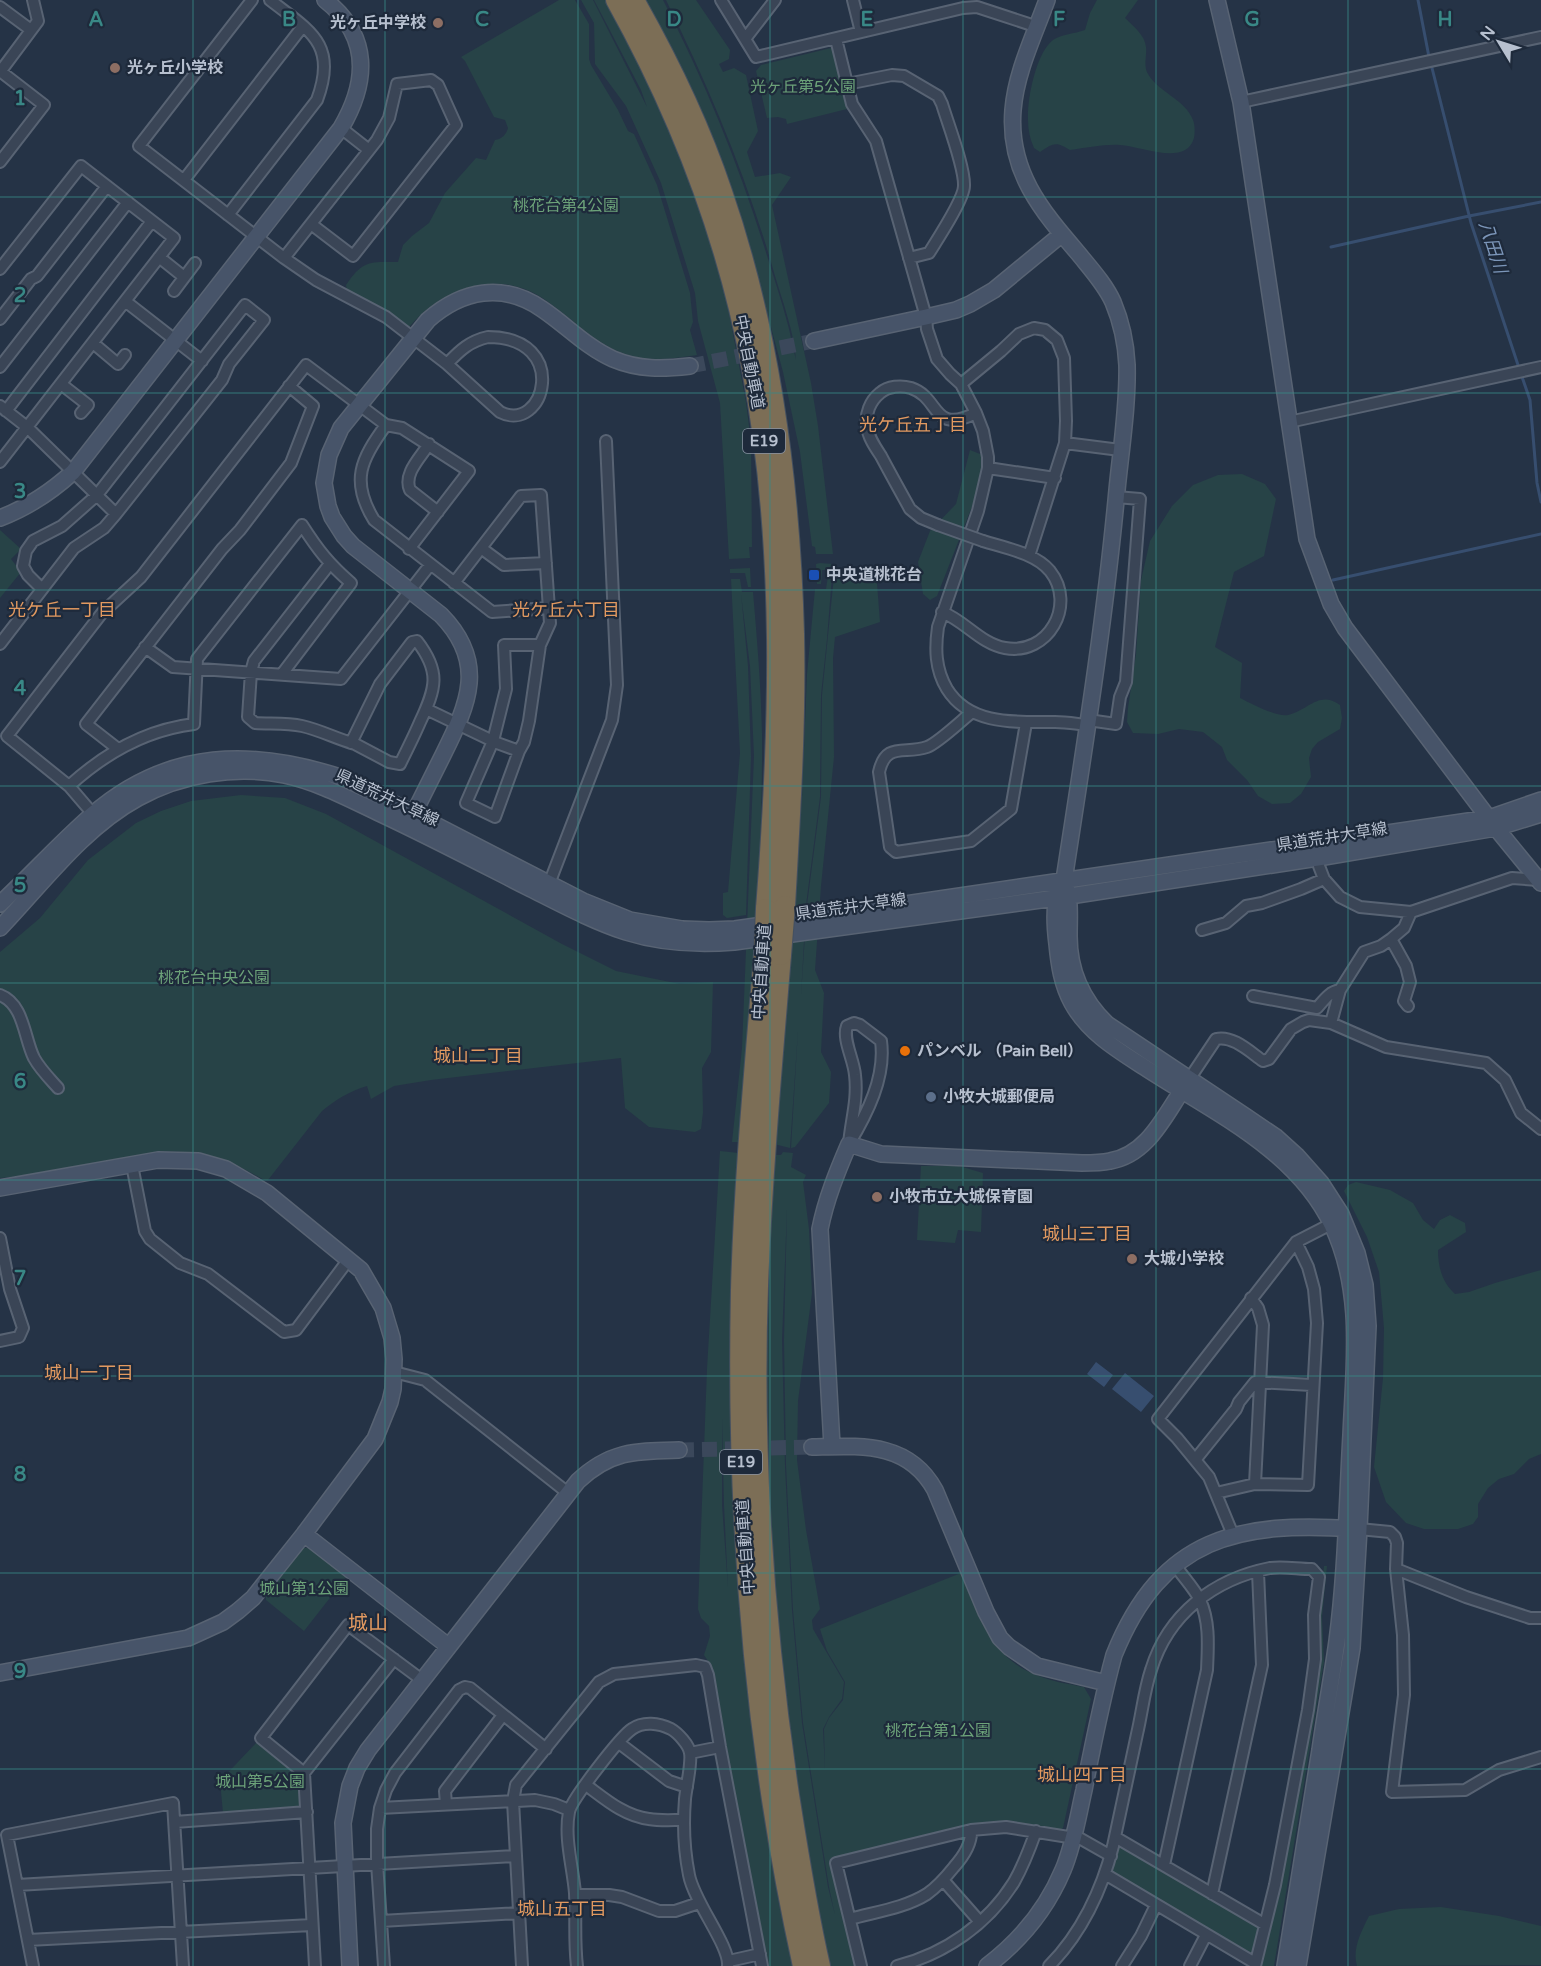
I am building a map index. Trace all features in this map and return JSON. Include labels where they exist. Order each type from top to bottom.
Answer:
[{"type":"highway","name":"中央自動車道","points":[[616,0],[659,82],[692,160],[721,243],[740,311],[754,380],[771,513],[777,634],[777,737],[773,818],[776,907]]},
{"type":"highway","name":"中央自動車道","points":[[634,0],[674,75],[722,191],[755,305],[768,364],[787,512],[794,635],[793,739],[772,954],[750,1139],[741,1288],[741,1472],[754,1654],[762,1722],[785,1879],[803,1966]]},
{"type":"highway","name":"中央自動車道","points":[[772,954],[766,1140],[758,1286],[757,1379],[763,1559],[782,1742],[802,1875],[820,1966]]},
{"type":"street","points":[[0,162],[44,105],[0,71],[38,21],[33,0]]},
{"type":"street","points":[[252,0],[139,146],[284,258],[335,291],[386,317],[447,364],[500,412],[506,415],[523,413],[533,406],[542,388],[541,368],[537,358],[530,350],[510,339],[488,337],[477,339],[461,349],[447,364]]},
{"type":"street","points":[[228,215],[317,100],[325,80],[325,65],[315,39],[303,26],[270,0]]},
{"type":"street","points":[[0,518],[27,507],[73,472],[341,128],[357,96],[361,69],[360,57],[350,27],[334,7],[325,0]]},
{"type":"street","points":[[721,0],[756,57],[963,8],[977,7],[1038,27]]},
{"type":"street","points":[[745,39],[775,0]]},
{"type":"street","points":[[853,0],[861,32]]},
{"type":"street","points":[[1047,0],[1021,72],[1016,93],[1013,118],[1014,143],[1026,183],[1034,197],[1113,301],[1122,330],[1126,364],[1112,549],[1056,939],[1059,966],[1071,1002],[1088,1026],[1099,1036],[1260,1126],[1293,1152],[1329,1194],[1349,1231],[1365,1285],[1368,1326],[1353,1529],[1285,1966]]},
{"type":"street","points":[[1217,0],[1241,102],[1307,539],[1331,604],[1363,654],[1540,881]]},
{"type":"street","points":[[0,7],[31,30]]},
{"type":"street","points":[[184,180],[303,26]]},
{"type":"street","points":[[1241,102],[1541,37]]},
{"type":"street","points":[[837,39],[852,104],[876,141],[926,317],[927,329],[938,359],[961,384],[984,431],[988,468],[978,511],[942,612],[935,645],[940,672],[952,697],[972,712],[990,718],[1026,723],[1116,724],[1120,697],[1126,682],[1140,500],[1116,497]]},
{"type":"street","points":[[847,84],[892,75],[904,76],[938,96],[942,104],[965,188],[929,253],[909,258]]},
{"type":"street","points":[[284,258],[369,150],[389,118],[397,84],[431,80],[438,85],[456,125],[353,256],[311,224]]},
{"type":"street","points":[[341,128],[369,150]]},
{"type":"street","points":[[0,269],[81,166],[174,238],[0,462]]},
{"type":"street","points":[[0,319],[31,279],[37,276],[107,186]]},
{"type":"street","points":[[0,367],[128,202]]},
{"type":"street","points":[[116,514],[27,428],[3,411],[152,221]]},
{"type":"street","points":[[814,341],[956,310],[981,298],[1062,234]]},
{"type":"street","points":[[159,257],[184,277]]},
{"type":"street","points":[[174,291],[195,263]]},
{"type":"street","points":[[411,820],[465,709],[469,680],[465,653],[449,623],[353,546],[337,527],[328,506],[324,483],[328,454],[341,428],[435,314],[457,300],[480,293],[505,293],[533,303],[591,347],[622,362],[641,368],[661,369],[690,366]]},
{"type":"street","points":[[125,301],[202,361]]},
{"type":"street","points":[[0,644],[74,548],[104,528],[222,380],[229,364],[264,320],[245,305],[97,495],[62,526],[33,541],[26,551],[23,566],[28,575],[42,589]]},
{"type":"street","points":[[961,384],[1018,334],[1034,328],[1045,330],[1057,340],[1065,358],[1065,443],[1029,556]]},
{"type":"street","points":[[93,343],[118,364],[125,355]]},
{"type":"street","points":[[93,814],[69,786],[7,736],[102,613],[141,577],[306,365],[386,425],[402,428],[469,471],[410,549]]},
{"type":"street","points":[[1289,422],[1541,367]]},
{"type":"street","points":[[61,384],[88,405],[81,413]]},
{"type":"street","points":[[118,749],[86,724],[291,463],[313,406],[289,386]]},
{"type":"street","points":[[942,612],[962,622],[993,645],[1015,649],[1036,644],[1044,639],[1058,619],[1060,592],[1049,571],[1029,556],[938,525],[921,518],[910,509],[869,434],[866,417],[869,407],[881,392],[889,388],[906,387],[915,389],[937,413],[946,418],[956,420],[976,413]]},
{"type":"street","points":[[386,425],[370,446],[362,464],[359,482],[364,502],[374,520],[492,612],[549,608]]},
{"type":"street","points":[[549,884],[612,720],[617,685],[606,441]]},
{"type":"street","points":[[1065,443],[1120,450]]},
{"type":"street","points":[[429,444],[407,477],[408,485],[438,512]]},
{"type":"street","points":[[988,468],[1055,478]]},
{"type":"street","points":[[454,583],[521,496],[541,495],[549,623],[540,645],[530,721],[495,817],[466,802],[493,741],[506,688],[504,645],[540,645]]},
{"type":"street","points":[[69,786],[92,764],[118,749],[164,730],[194,724],[197,659],[302,525],[329,565],[351,584],[282,674]]},
{"type":"street","points":[[482,548],[504,565],[546,563]]},
{"type":"street","points":[[329,565],[254,661],[251,672],[248,717],[255,723],[300,726],[351,743],[389,762],[400,764],[431,700],[435,684],[427,653],[417,641],[412,642],[380,684],[351,743]]},
{"type":"street","points":[[145,647],[173,667],[341,678],[429,565]]},
{"type":"street","points":[[426,709],[519,751]]},
{"type":"street","points":[[972,712],[928,747],[891,751],[882,761],[879,772],[890,847],[896,852],[971,841],[1011,809],[1026,723]]},
{"type":"street","name":"県道荒井大草線","points":[[0,904],[93,814],[131,787],[168,770],[190,764],[234,759],[261,759],[317,770],[346,779],[411,820],[577,912],[626,932],[679,942],[709,944],[1063,897],[1316,851],[1541,814]]},
{"type":"street","name":"県道荒井大草線","points":[[0,928],[80,842],[123,808],[153,790],[196,777],[240,772],[283,775],[311,782],[411,820],[583,901],[630,920],[656,926],[709,930],[735,929],[1064,880],[1316,851]]},
{"type":"street","name":"県道荒井大草線","points":[[1493,823],[1541,800]]},
{"type":"street","points":[[1316,851],[1324,879],[1340,897],[1360,907],[1411,912],[1512,878],[1540,881]]},
{"type":"street","points":[[1202,930],[1226,923],[1246,906],[1272,899],[1324,879]]},
{"type":"street","points":[[1331,1023],[1340,990],[1364,952],[1381,946],[1404,928],[1411,912]]},
{"type":"street","points":[[1391,939],[1406,966],[1410,982],[1404,1001],[1408,1006]]},
{"type":"street","points":[[1253,996],[1317,1008],[1327,996],[1340,990]]},
{"type":"street","points":[[0,995],[15,1006],[35,1059],[58,1088]]},
{"type":"street","points":[[849,1144],[881,1154],[1082,1163],[1122,1158],[1137,1151],[1148,1139],[1212,1043],[1220,1038],[1228,1039],[1263,1061],[1269,1059],[1291,1029],[1309,1020],[1331,1023],[1386,1047],[1486,1063],[1505,1080],[1521,1113],[1541,1128]]},
{"type":"street","points":[[832,1446],[820,1229],[827,1198],[879,1079],[882,1059],[881,1041],[854,1023],[847,1026],[844,1032],[853,1058],[856,1077],[856,1102],[850,1126],[849,1144]]},
{"type":"street","points":[[1185,1086],[1278,1158],[1312,1193],[1331,1224],[1346,1259],[1352,1288],[1356,1326],[1352,1648],[1298,1966]]},
{"type":"street","points":[[0,1188],[158,1160],[198,1161],[226,1169],[267,1193],[349,1259],[368,1280],[383,1308],[394,1348],[390,1402],[375,1439],[253,1598],[223,1622],[188,1638],[0,1673]]},
{"type":"street","points":[[132,1165],[145,1231],[150,1239],[180,1263],[208,1274],[284,1332],[296,1330],[349,1259]]},
{"type":"street","points":[[1233,1535],[1209,1477],[1158,1419],[1296,1242],[1331,1224]]},
{"type":"street","points":[[0,1238],[9,1289],[23,1328],[19,1337],[0,1341]]},
{"type":"street","points":[[1216,1492],[1255,1485],[1308,1485],[1317,1323],[1314,1289],[1308,1267],[1296,1242]]},
{"type":"street","points":[[1251,1298],[1258,1308],[1263,1325],[1255,1485]]},
{"type":"street","points":[[394,1372],[424,1380],[568,1493]]},
{"type":"street","points":[[1195,1461],[1255,1382],[1312,1386]]},
{"type":"street","points":[[1236,1409],[1258,1410]]},
{"type":"street","points":[[812,1447],[881,1448],[914,1464],[930,1480],[942,1504],[990,1620],[1000,1638],[1036,1666],[1106,1683]]},
{"type":"street","points":[[350,1966],[343,1823],[345,1804],[357,1768],[380,1733],[448,1646],[568,1493],[592,1468],[606,1460],[638,1451],[679,1450]]},
{"type":"street","points":[[987,1966],[1013,1944],[1035,1920],[1063,1870],[1074,1838],[1106,1683],[1125,1626],[1140,1602],[1175,1565],[1203,1547],[1233,1535],[1282,1527],[1390,1532],[1395,1537],[1403,1635],[1404,1695],[1392,1792],[1465,1790],[1499,1770],[1541,1757]]},
{"type":"street","points":[[304,1534],[448,1646]]},
{"type":"street","points":[[1164,1865],[1207,1670],[1207,1621],[1200,1598],[1175,1565]]},
{"type":"street","points":[[1049,1966],[1064,1949],[1082,1922],[1105,1875],[1151,1670],[1169,1632],[1181,1616],[1200,1598],[1238,1576],[1272,1568],[1312,1569],[1319,1577],[1314,1616],[1315,1659],[1308,1710],[1275,1885],[1255,1965],[1105,1875]]},
{"type":"street","points":[[1396,1569],[1466,1597],[1530,1618],[1541,1618]]},
{"type":"street","points":[[1212,1894],[1262,1665],[1258,1572]]},
{"type":"street","points":[[304,1773],[261,1738],[348,1625],[422,1680]]},
{"type":"street","points":[[315,1966],[304,1773],[394,1659]]},
{"type":"street","points":[[522,1966],[513,1801],[516,1785],[599,1682],[614,1674],[696,1665],[705,1667],[708,1675],[762,1966]]},
{"type":"street","points":[[384,1966],[377,1829],[386,1790],[395,1773],[459,1690],[465,1687],[470,1688],[546,1749]]},
{"type":"street","points":[[446,1804],[445,1791],[503,1715]]},
{"type":"street","points":[[577,1966],[574,1947],[575,1895],[569,1836],[569,1810],[619,1743],[632,1729],[646,1724],[659,1724],[674,1731],[690,1753],[683,1820],[689,1876],[699,1903],[727,1953],[729,1964],[760,1954]]},
{"type":"street","points":[[619,1743],[669,1781],[687,1787]]},
{"type":"street","points":[[690,1753],[720,1747]]},
{"type":"street","points":[[586,1785],[616,1808],[631,1815],[648,1819],[683,1820]]},
{"type":"street","points":[[381,1808],[535,1800],[569,1810]]},
{"type":"street","points":[[33,1966],[7,1835],[173,1803],[183,1966]]},
{"type":"street","points":[[175,1822],[307,1812]]},
{"type":"street","points":[[861,1966],[836,1863],[971,1830],[1006,1827],[1081,1839],[1111,1856]]},
{"type":"street","points":[[850,1919],[910,1902],[927,1894],[962,1858],[972,1838],[971,1830]]},
{"type":"street","points":[[897,1966],[927,1957],[956,1941],[980,1922],[1014,1882],[1036,1831]]},
{"type":"street","points":[[1115,1837],[1264,1924]]},
{"type":"street","points":[[17,1885],[516,1856]]},
{"type":"street","points":[[943,1880],[980,1922]]},
{"type":"street","points":[[575,1895],[622,1897],[659,1911],[675,1911],[699,1903]]},
{"type":"street","points":[[1122,1966],[1141,1936],[1156,1905]]},
{"type":"street","points":[[381,1921],[519,1913]]},
{"type":"street","points":[[28,1940],[312,1925]]},
{"type":"street","points":[[1190,1966],[1206,1935]]},
{"type":"green space","name":"桃花台第4公園","points":[[559,0],[575,0],[589,24],[591,65],[628,131],[634,134],[657,185],[690,293],[693,322],[690,330],[697,355],[652,359],[625,354],[602,343],[541,297],[506,284],[488,284],[454,293],[438,302],[406,327],[347,291],[346,285],[357,271],[367,264],[398,262],[403,245],[429,223],[445,193],[476,158],[486,160],[495,140],[502,138],[506,133],[508,128],[505,120],[494,117],[461,57]]},
{"type":"green space","points":[[581,0],[593,0],[647,107],[641,90],[594,0],[606,0],[645,73],[683,159],[721,271],[746,402],[751,442],[752,547],[749,547],[750,558],[729,559],[720,403],[698,321],[695,293],[661,183],[626,106],[595,64],[594,23]]},
{"type":"green space","points":[[645,0],[663,0],[719,121],[764,246],[796,360],[788,318],[753,205],[713,101],[666,0],[696,0],[730,50],[729,59],[719,64],[723,72],[734,68],[746,75],[758,131],[747,152],[755,177],[780,173],[791,177],[772,205],[811,383],[833,554],[816,554],[815,547],[812,546],[800,452],[783,372],[754,264]]},
{"type":"green space","points":[[1097,0],[1138,0],[1125,18],[1138,31],[1145,43],[1145,64],[1153,81],[1184,107],[1194,122],[1194,138],[1189,147],[1173,153],[1114,145],[1070,150],[1055,144],[1040,152],[1034,148],[1030,138],[1028,111],[1037,65],[1047,46],[1053,40],[1085,30]]},
{"type":"green space","name":"光ヶ丘第5公園","points":[[831,48],[834,51],[847,109],[787,124],[786,119],[767,118],[756,71],[761,65]]},
{"type":"green space","points":[[970,450],[985,456],[982,481],[937,596],[930,600],[923,594],[918,562],[930,531],[956,504]]},
{"type":"green space","points":[[1242,474],[1265,484],[1276,499],[1264,556],[1234,572],[1215,647],[1242,663],[1240,698],[1283,715],[1295,713],[1320,700],[1333,701],[1340,705],[1342,718],[1340,729],[1318,742],[1312,749],[1309,758],[1311,777],[1301,794],[1290,803],[1272,804],[1258,796],[1247,780],[1227,760],[1222,747],[1203,732],[1179,729],[1158,734],[1133,733],[1127,722],[1136,654],[1141,580],[1150,541],[1172,506],[1193,485],[1218,475]]},
{"type":"green space","points":[[0,530],[21,549],[11,559],[21,572],[0,598]]},
{"type":"green space","points":[[816,564],[833,564],[833,567],[840,570],[822,570],[821,584],[817,584]]},
{"type":"green space","points":[[750,568],[751,587],[748,587],[745,573],[730,573],[730,569]]},
{"type":"green space","points":[[859,574],[877,583],[880,622],[835,637],[833,658],[834,757],[815,970],[824,993],[821,1052],[831,1072],[829,1103],[795,1147],[791,1148],[798,1030],[790,1148],[774,1144],[802,797],[807,674],[815,589],[826,589],[828,576],[832,576],[821,695],[820,797],[806,905],[801,996],[807,905],[821,797],[822,695],[834,576]]},
{"type":"green space","points":[[731,579],[740,579],[742,592],[753,592],[762,733],[758,886],[740,1142],[732,1142],[742,1048],[754,756],[750,666],[741,594],[748,666],[751,757],[746,915],[727,918],[723,915],[723,893],[728,892],[740,753]]},
{"type":"green space","name":"桃花台中央公園","points":[[241,795],[285,798],[326,814],[562,944],[616,971],[680,984],[713,982],[711,1052],[702,1068],[701,1129],[695,1132],[649,1127],[625,1108],[621,1058],[394,1086],[371,1099],[367,1086],[361,1088],[343,1096],[322,1111],[268,1180],[214,1157],[174,1152],[159,1152],[0,1178],[0,952],[40,918],[88,860],[136,823],[161,811],[191,801]]},
{"type":"green space","points":[[720,1151],[739,1153],[733,1254],[730,1408],[746,1661],[765,1808],[763,1809],[778,1899],[793,1966],[767,1966],[710,1670],[704,1655],[710,1636],[709,1626],[701,1618],[698,1609],[707,1369]],"holes":[[[722,1419],[728,1588],[722,1505]]]},
{"type":"green space","name":"桃花台第1公園","points":[[783,1152],[793,1153],[791,1167],[806,1175],[803,1182],[809,1229],[812,1293],[798,1401],[797,1460],[820,1609],[812,1620],[813,1629],[844,1682],[842,1699],[829,1717],[823,1729],[825,1770],[824,1729],[829,1718],[843,1700],[845,1682],[827,1651],[820,1629],[961,1573],[981,1620],[998,1647],[1009,1659],[1023,1669],[1044,1678],[1084,1687],[1091,1699],[1063,1828],[1059,1831],[1016,1823],[997,1823],[830,1860],[856,1966],[830,1966],[818,1917],[798,1806],[777,1638],[767,1505],[765,1392],[773,1155],[781,1155]],"holes":[[[787,1209],[784,1340],[786,1465],[793,1610],[803,1723],[835,1915],[828,1887],[802,1723],[792,1610],[785,1466],[782,1340]]]},
{"type":"green space","points":[[921,1166],[959,1166],[983,1173],[981,1232],[958,1230],[955,1243],[917,1240]]},
{"type":"green space","points":[[1356,1182],[1390,1190],[1413,1203],[1423,1220],[1434,1229],[1440,1220],[1450,1215],[1465,1223],[1466,1232],[1438,1250],[1442,1274],[1455,1294],[1469,1292],[1541,1270],[1541,1454],[1529,1459],[1514,1474],[1499,1479],[1488,1488],[1478,1504],[1478,1517],[1473,1524],[1458,1529],[1424,1529],[1406,1523],[1386,1502],[1374,1467],[1383,1378],[1384,1328],[1379,1272],[1367,1237],[1344,1191],[1348,1185]]},
{"type":"green space","name":"城山第1公園","points":[[303,1548],[310,1548],[347,1576],[304,1631],[266,1600],[266,1595]]},
{"type":"green space","points":[[1324,1566],[1327,1566],[1322,1617],[1324,1662],[1274,1966],[1259,1966],[1269,1923],[1319,1616]]},
{"type":"green space","name":"城山第5公園","points":[[256,1743],[299,1775],[303,1808],[223,1813],[220,1781]]},
{"type":"green space","points":[[1122,1846],[1256,1925],[1258,1929],[1252,1958],[1110,1874],[1117,1848]]},
{"type":"green space","points":[[1441,1907],[1499,1916],[1541,1926],[1541,1965],[1357,1966],[1356,1947],[1369,1916],[1399,1909]]},
{"type":"water","points":[[1096,1362],[1113,1375],[1104,1387],[1087,1374]]},
{"type":"water","points":[[1125,1373],[1154,1396],[1141,1412],[1112,1389]]},
{"type":"waterway","name":"八田川","points":[[1418,0],[1429,57]]},
{"type":"waterway","name":"八田川","points":[[1431,64],[1471,223],[1519,368]]},
{"type":"waterway","points":[[1331,247],[1541,202]]},
{"type":"waterway","name":"八田川","points":[[1521,374],[1530,400],[1537,483],[1541,502]]},
{"type":"waterway","points":[[1333,580],[1541,534]]},
{"type":"tunnel","points":[[690,366],[814,341]]},
{"type":"tunnel","points":[[679,1450],[812,1447]]},
{"type":"place","name":"光ヶ丘中学校","points":[[438,23]]},
{"type":"place","name":"光ヶ丘小学校","points":[[115,68]]},
{"type":"place","name":"中央道桃花台","points":[[814,575]]},
{"type":"place","name":"パンベル （Pain Bell）","points":[[905,1051]]},
{"type":"place","name":"小牧大城郵便局","points":[[931,1097]]},
{"type":"place","name":"小牧市立大城保育園","points":[[877,1197]]},
{"type":"place","name":"大城小学校","points":[[1132,1259]]},
{"type":"district","name":"光ケ丘五丁目","points":[[913,425]]},
{"type":"district","name":"光ケ丘一丁目","points":[[62,610]]},
{"type":"district","name":"光ケ丘六丁目","points":[[566,610]]},
{"type":"district","name":"城山二丁目","points":[[478,1056]]},
{"type":"district","name":"城山三丁目","points":[[1087,1234]]},
{"type":"district","name":"城山一丁目","points":[[89,1373]]},
{"type":"district","name":"城山","points":[[368,1624]]},
{"type":"district","name":"城山四丁目","points":[[1082,1775]]},
{"type":"district","name":"城山五丁目","points":[[562,1909]]}]
